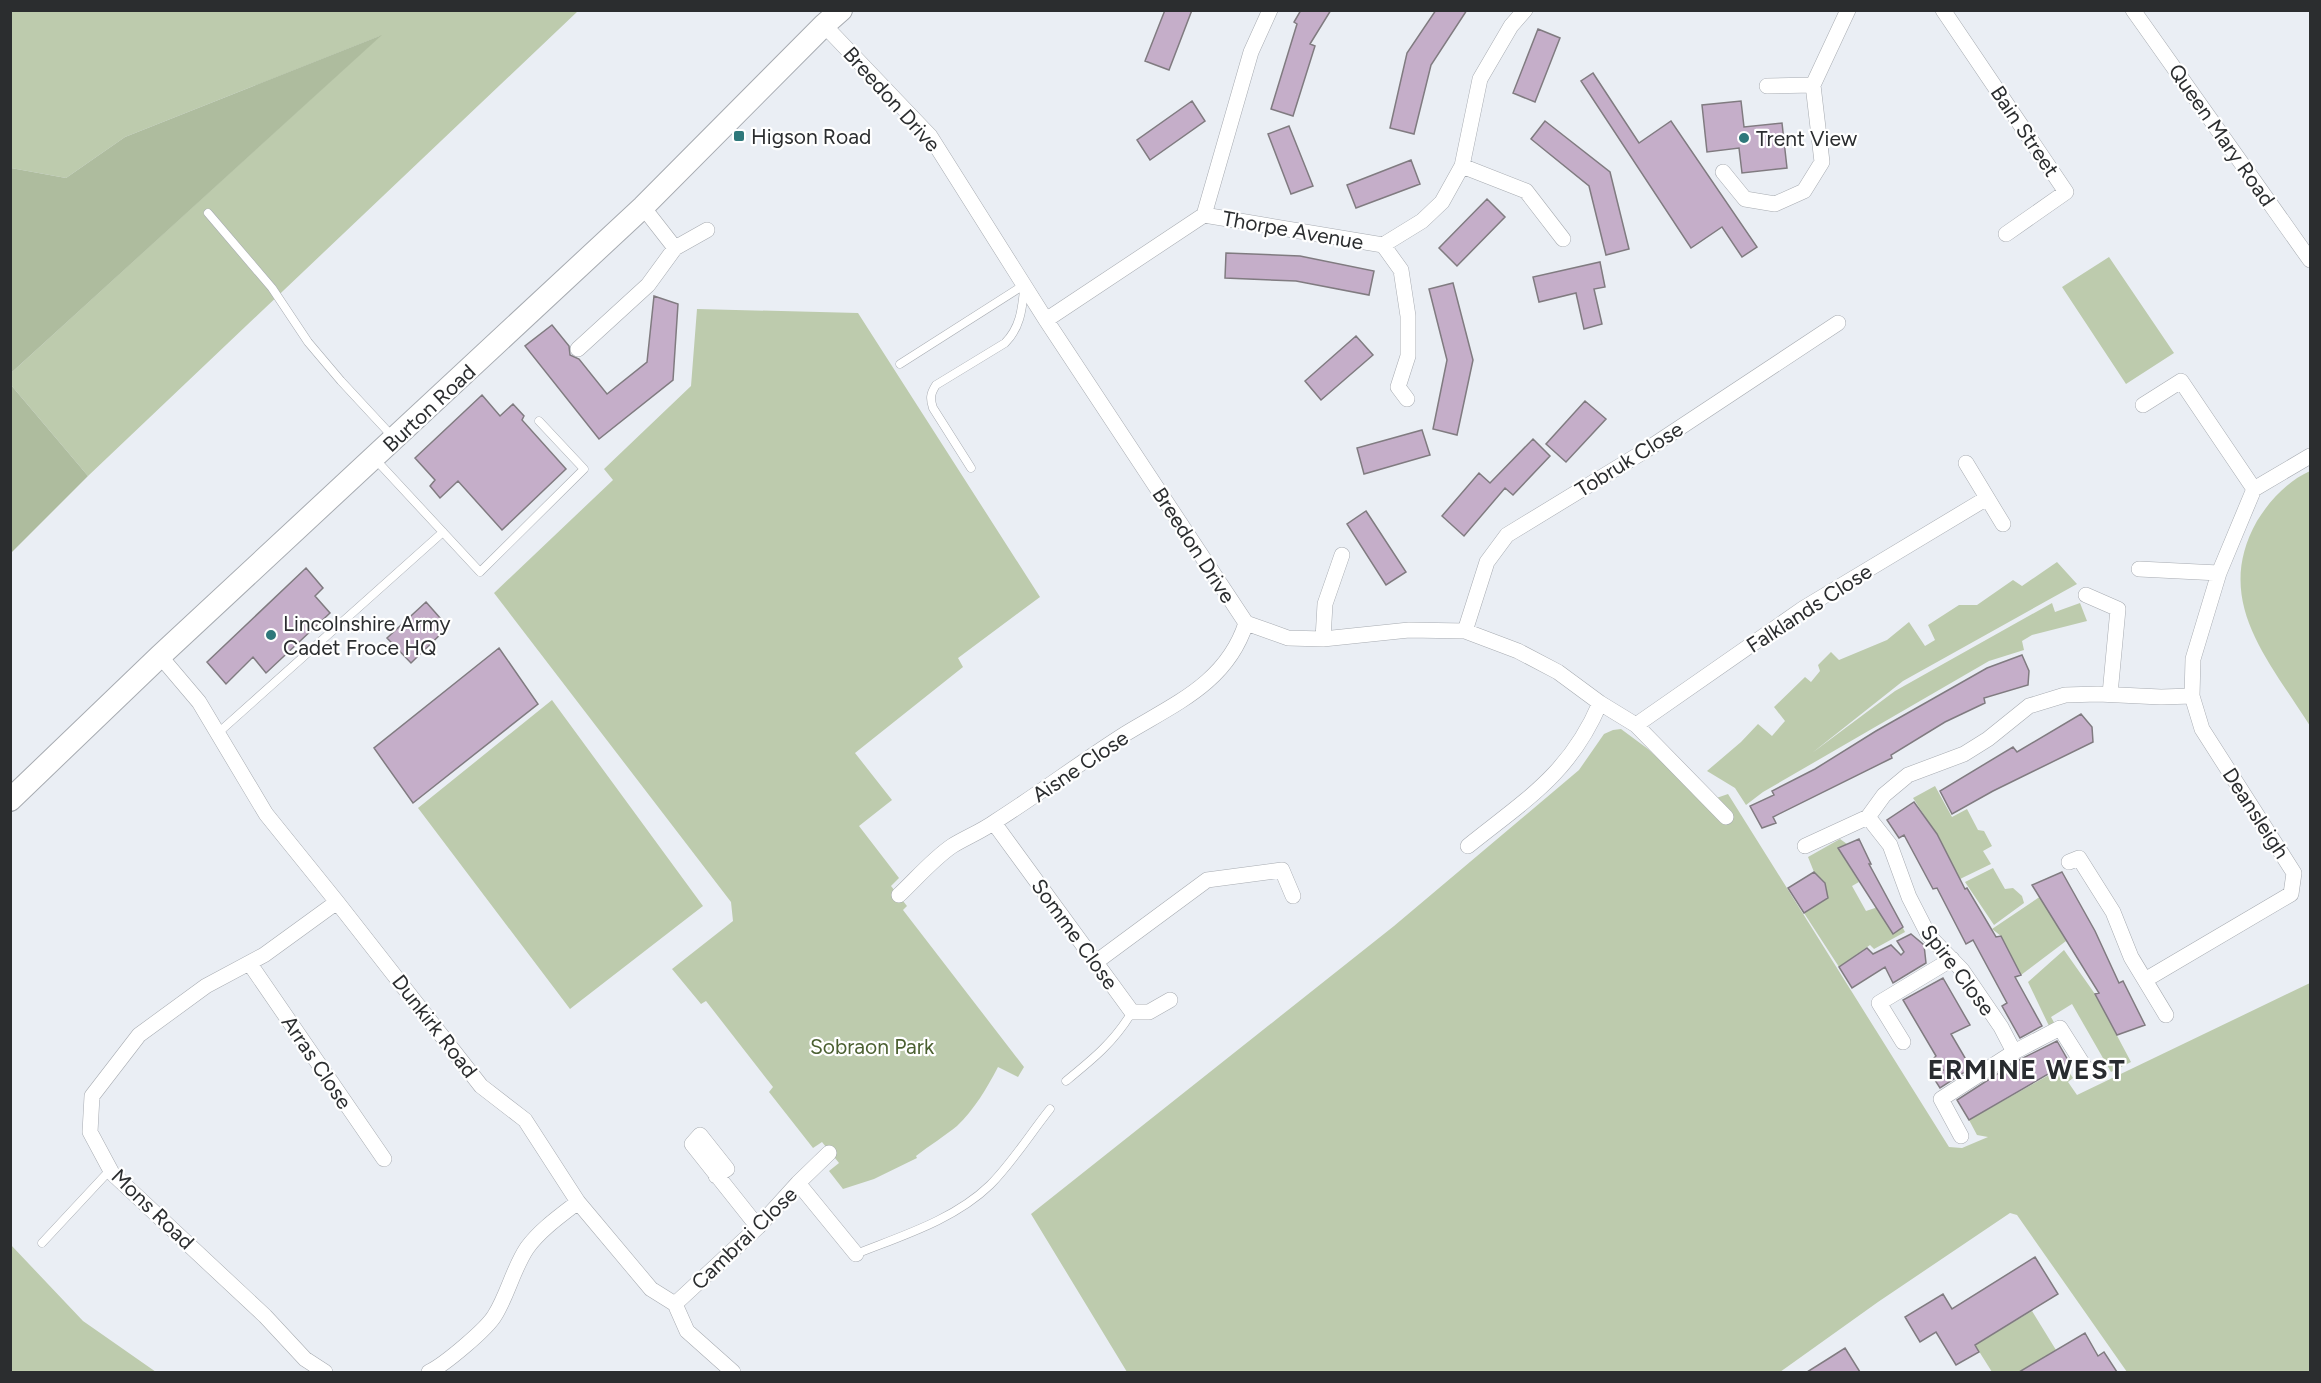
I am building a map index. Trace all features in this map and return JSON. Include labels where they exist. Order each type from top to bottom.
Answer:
[{"type":"main road","name":"Burton Road","points":[[10,800],[160,656],[643,207],[833,18]]},
{"type":"street","points":[[1046,320],[1204,215],[1251,52],[1270,10]]},
{"type":"street","name":"Thorpe Avenue","points":[[1204,215],[1383,245],[1422,221],[1442,202],[1462,166],[1480,79],[1511,26],[1526,10]]},
{"type":"street","points":[[1723,172],[1745,199],[1775,204],[1804,191],[1822,162],[1813,86],[1848,10]]},
{"type":"street","name":"Bain Street","points":[[1943,10],[2066,192],[2006,234]]},
{"type":"street","name":"Queen Mary Road","points":[[2133,10],[2310,260]]},
{"type":"street","name":"Breedon Drive","points":[[833,18],[930,136],[1046,320],[1246,623],[1288,638],[1323,639],[1409,630],[1465,631],[1518,651],[1558,672],[1600,703],[1636,725],[1726,817]]},
{"type":"street","points":[[1767,86],[1813,86]]},
{"type":"street","points":[[1462,166],[1526,191],[1563,238]]},
{"type":"street","points":[[643,207],[675,248]]},
{"type":"street","points":[[578,349],[648,285],[675,248],[707,230]]},
{"type":"street","points":[[1383,245],[1401,270],[1406,304],[1408,356],[1398,387],[1407,399]]},
{"type":"street","name":"Tobruk Close","points":[[1465,631],[1487,562],[1506,535],[1643,452],[1838,323]]},
{"type":"street","points":[[2144,405],[2181,381],[2254,489],[2310,456]]},
{"type":"street","points":[[1966,463],[2002,524]]},
{"type":"street","name":"Deansleigh","points":[[2145,980],[2291,894],[2294,873],[2202,729],[2192,696],[2193,659],[2219,573],[2254,489]]},
{"type":"street","name":"Falklands Close","points":[[1636,725],[1804,608],[1987,498]]},
{"type":"street","points":[[1323,639],[1325,604],[1342,555]]},
{"type":"street","points":[[2139,569],[2219,573]]},
{"type":"street","points":[[2086,595],[2118,609],[2110,694]]},
{"type":"street","name":"Aisne Close","points":[[899,895],[951,847],[994,823],[1125,734],[1172,708],[1200,688],[1222,666],[1239,643],[1246,623]]},
{"type":"street","name":"Dunkirk Road","points":[[160,656],[199,702],[266,814],[481,1086],[525,1120],[578,1202],[651,1288],[675,1304]]},
{"type":"street","points":[[1805,846],[1868,817],[1884,795],[1908,775],[1964,754],[1988,739],[2029,706],[2065,695],[2192,696]]},
{"type":"street","points":[[1467,846],[1532,797],[1560,769],[1588,731],[1600,703]]},
{"type":"street","name":"Spire Close","points":[[1868,817],[1890,845],[1909,897],[1929,936],[1962,970],[2001,1027],[2014,1052]]},
{"type":"street","name":"Somme Close","points":[[994,823],[1132,1012],[1149,1012],[1170,1000]]},
{"type":"street","points":[[2078,858],[2113,912],[2131,957],[2166,1015]]},
{"type":"street","points":[[1096,962],[1208,880],[1282,870],[1293,896]]},
{"type":"street","name":"Mons Road","points":[[325,1372],[305,1359],[265,1316],[110,1170],[90,1132],[92,1096],[139,1035],[207,986],[250,964],[337,902]]},
{"type":"street","points":[[1903,1042],[1879,1003],[1952,958]]},
{"type":"street","name":"Arras Close","points":[[250,964],[384,1159]]},
{"type":"street","points":[[1961,1136],[1941,1099],[2014,1052],[2060,1028],[2086,1070]]},
{"type":"street","points":[[798,1183],[829,1153]]},
{"type":"street","points":[[716,1176],[758,1227]]},
{"type":"street","name":"Cambrai Close","points":[[675,1304],[758,1227],[798,1183],[856,1254]]},
{"type":"street","points":[[440,1370],[495,1317],[527,1248],[546,1227],[578,1202]]},
{"type":"street","points":[[675,1304],[687,1331],[733,1372]]},
{"type":"lane","points":[[208,213],[272,288],[309,342],[340,381],[395,439]]},
{"type":"lane","points":[[900,364],[1024,285]]},
{"type":"lane","points":[[971,468],[933,408],[930,399],[932,392],[936,385],[1005,343],[1014,334],[1022,309],[1024,285]]},
{"type":"lane","points":[[375,458],[480,572],[584,470],[539,421]]},
{"type":"lane","points":[[218,733],[443,532]]},
{"type":"lane","points":[[1066,1081],[1120,1033],[1132,1012]]},
{"type":"lane","points":[[856,1254],[913,1231],[958,1209],[990,1185],[1050,1109]]},
{"type":"lane","points":[[42,1243],[110,1170]]},
{"type":"green space","points":[[10,11],[578,11],[88,476],[11,385],[11,373],[380,36],[125,137],[66,178],[11,168]]},
{"type":"green space","points":[[382,35],[11,373],[11,168],[66,178],[125,137]]},
{"type":"green space","points":[[2109,257],[2174,353],[2126,384],[2062,287]]},
{"type":"green space","name":"Sobraon Park","points":[[697,309],[858,313],[1040,597],[958,658],[963,667],[855,753],[892,800],[859,826],[899,878],[891,886],[907,906],[903,910],[1024,1067],[1018,1077],[998,1067],[980,1098],[963,1120],[916,1156],[917,1158],[874,1179],[843,1189],[829,1171],[839,1163],[822,1142],[813,1148],[769,1092],[773,1087],[706,1001],[701,1004],[672,969],[733,921],[731,902],[494,593],[613,480],[604,469],[691,386]]},
{"type":"green space","points":[[11,385],[88,476],[10,553]]},
{"type":"green space","points":[[2310,471],[2310,726],[2263,653],[2251,629],[2243,604],[2241,578],[2245,550],[2257,521],[2280,492],[2294,480]]},
{"type":"green space","points":[[2057,562],[2077,584],[1903,681],[1812,753],[1895,691],[2052,603],[2055,612],[2080,603],[2087,621],[2032,635],[2022,641],[2024,650],[1989,661],[1763,792],[1746,805],[1735,788],[1707,771],[1758,724],[1772,736],[1785,721],[1774,707],[1805,677],[1811,682],[1820,671],[1818,665],[1831,652],[1839,660],[1887,640],[1909,622],[1925,646],[1935,640],[1928,625],[1959,605],[1977,605],[2013,580],[2022,586]]},
{"type":"green space","points":[[552,700],[703,906],[570,1009],[418,808]]},
{"type":"green space","points":[[1621,729],[1648,749],[1705,802],[1728,794],[1949,1147],[1962,1148],[1988,1137],[1977,1135],[1969,1120],[2065,1066],[2073,1078],[2068,1082],[2077,1095],[2310,983],[2310,1372],[2127,1372],[2017,1215],[2010,1213],[1878,1302],[1780,1372],[1127,1372],[1031,1214],[1394,926],[1579,770],[1604,734]]},
{"type":"green space","points":[[1935,786],[1952,817],[1967,809],[1978,830],[1984,831],[1992,846],[1983,851],[1991,864],[1960,879],[1939,838],[1913,798]]},
{"type":"green space","points":[[1840,839],[1847,844],[1838,848],[1859,882],[1852,886],[1866,911],[1890,903],[1905,932],[1874,949],[1870,945],[1839,967],[1804,913],[1828,898],[1825,883],[1814,872],[1808,857]]},
{"type":"green space","points":[[1993,868],[2005,889],[2013,888],[2022,896],[2024,903],[1994,925],[1965,882]]},
{"type":"green space","points":[[2041,896],[2066,941],[2021,975],[2001,936],[1992,929]]},
{"type":"green space","points":[[2064,950],[2095,994],[2131,1062],[2111,1072],[2072,1004],[2051,1017],[2056,1026],[2050,1028],[2028,982]]},
{"type":"green space","points":[[11,1245],[83,1321],[156,1372],[11,1372]]},
{"type":"green space","points":[[2032,1311],[2056,1350],[2019,1372],[1992,1372],[1975,1345]]},
{"type":"building","points":[[1165,10],[1192,10],[1169,70],[1145,61]]},
{"type":"building","points":[[1301,10],[1331,10],[1310,44],[1315,46],[1293,116],[1271,109],[1297,24],[1294,22]]},
{"type":"building","points":[[1436,10],[1467,10],[1431,65],[1414,134],[1390,128],[1407,53]]},
{"type":"building","points":[[1538,29],[1560,38],[1535,102],[1513,93]]},
{"type":"building","points":[[1593,73],[1639,143],[1671,121],[1757,247],[1742,257],[1722,227],[1691,248],[1581,81]]},
{"type":"building","points":[[1192,101],[1205,121],[1150,160],[1137,140]]},
{"type":"building","name":"Trent View","points":[[1741,101],[1744,127],[1782,123],[1787,168],[1742,173],[1739,148],[1707,152],[1702,105]]},
{"type":"building","points":[[1545,121],[1610,172],[1629,249],[1606,255],[1589,186],[1531,139]]},
{"type":"building","points":[[1289,126],[1313,186],[1291,194],[1268,134]]},
{"type":"building","points":[[1411,160],[1420,184],[1356,208],[1347,185]]},
{"type":"building","points":[[1487,199],[1505,217],[1457,266],[1439,248]]},
{"type":"building","points":[[1226,253],[1300,256],[1374,271],[1369,295],[1296,281],[1225,278]]},
{"type":"building","points":[[1600,262],[1605,287],[1594,289],[1602,324],[1584,329],[1576,293],[1539,302],[1533,277]]},
{"type":"building","points":[[1453,283],[1473,360],[1457,435],[1433,429],[1447,360],[1429,289]]},
{"type":"building","points":[[654,296],[678,304],[673,380],[599,439],[525,346],[552,325],[569,346],[570,355],[579,359],[607,394],[647,362]]},
{"type":"building","points":[[1356,336],[1373,355],[1321,400],[1305,381]]},
{"type":"building","points":[[482,395],[500,416],[513,404],[524,416],[522,420],[566,469],[502,530],[458,481],[440,498],[430,486],[435,480],[415,458]]},
{"type":"building","points":[[1585,401],[1606,419],[1566,462],[1546,444]]},
{"type":"building","points":[[1422,430],[1430,455],[1364,474],[1357,448]]},
{"type":"building","points":[[1533,439],[1550,456],[1513,495],[1505,488],[1464,536],[1442,516],[1479,473],[1490,483]]},
{"type":"building","points":[[1366,511],[1406,572],[1386,585],[1347,524]]},
{"type":"building","name":"Lincolnshire Army Cadet Froce HQ","points":[[306,568],[323,588],[315,596],[330,613],[266,673],[253,657],[226,684],[207,662]]},
{"type":"building","points":[[426,602],[448,627],[411,663],[387,638]]},
{"type":"building","points":[[499,648],[538,704],[413,803],[374,748]]},
{"type":"building","points":[[2022,655],[2029,671],[2028,685],[1984,698],[1985,703],[1945,722],[1891,755],[1892,758],[1773,817],[1776,823],[1762,828],[1750,806],[1774,795],[1772,791],[1815,769],[1876,731],[1987,668]]},
{"type":"building","points":[[2081,714],[2092,727],[2093,742],[1993,791],[1952,814],[1940,791],[2013,747],[2017,752]]},
{"type":"building","points":[[1914,802],[1937,834],[1965,889],[1967,888],[1996,937],[2001,936],[2021,975],[2015,977],[2042,1026],[2020,1038],[2002,1006],[2007,1003],[1973,940],[1966,944],[1937,888],[1933,889],[1904,835],[1899,838],[1887,820]]},
{"type":"building","points":[[1859,839],[1871,864],[1869,864],[1903,927],[1893,934],[1838,848]]},
{"type":"building","points":[[1814,872],[1825,883],[1828,898],[1804,913],[1788,888]]},
{"type":"building","points":[[2062,872],[2095,931],[2119,983],[2123,981],[2145,1025],[2117,1035],[2095,994],[2099,993],[2032,885]]},
{"type":"building","points":[[1911,934],[1924,945],[1926,963],[1893,983],[1885,967],[1852,988],[1839,967],[1867,948],[1873,954],[1891,945],[1901,955],[1904,952],[1897,941]]},
{"type":"building","points":[[1943,978],[1970,1025],[1951,1034],[1971,1068],[1940,1088],[1933,1077],[1943,1070],[1934,1058],[1936,1056],[1903,1000]]},
{"type":"building","points":[[2057,1041],[2069,1062],[1969,1120],[1957,1100],[2019,1060]]},
{"type":"building","points":[[2035,1257],[2058,1294],[1975,1345],[1979,1352],[1956,1365],[1936,1332],[1920,1342],[1905,1317],[1943,1294],[1952,1309]]},
{"type":"building","points":[[2085,1333],[2098,1356],[2104,1352],[2117,1372],[2019,1372]]},
{"type":"building","points":[[1845,1348],[1860,1372],[1807,1372],[1831,1357]]},
{"type":"place","name":"Higson Road","points":[[739,136]]},
{"type":"place","name":"Trent View","points":[[1744,138]]},
{"type":"place","name":"Lincolnshire Army Cadet Froce HQ","points":[[271,635]]},
{"type":"district","name":"ERMINE WEST","points":[[2027,1069]]}]
